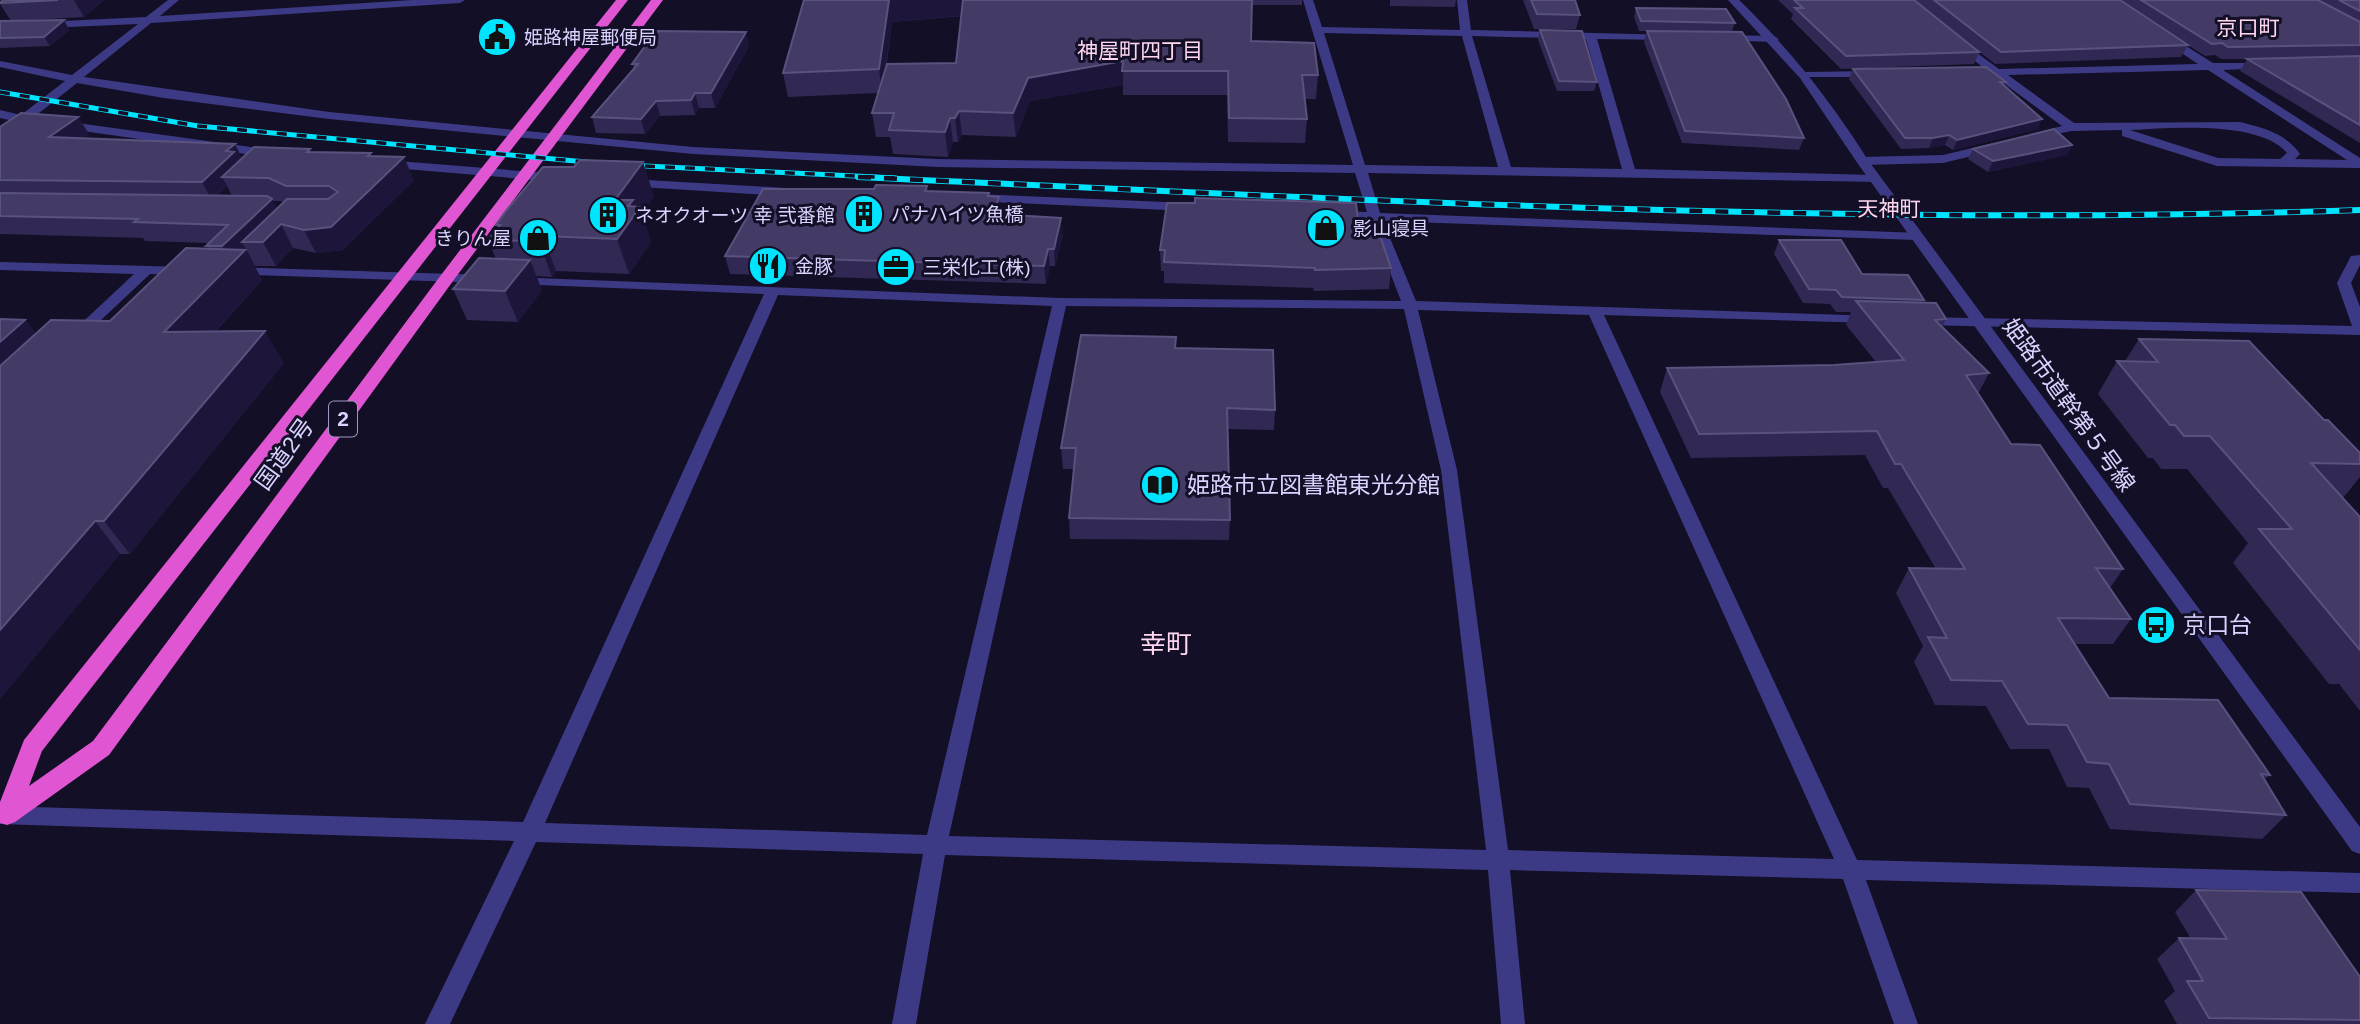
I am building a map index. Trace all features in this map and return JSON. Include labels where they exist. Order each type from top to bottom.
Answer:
[{"type":"highway","name":"国道2号","points":[[2,818],[32,747],[622,0]]},
{"type":"highway","name":"国道2号","points":[[2,818],[101,748],[523,175],[657,0]]},
{"type":"street","points":[[0,138],[174,0]]},
{"type":"street","points":[[0,27],[150,20],[350,3],[460,0]]},
{"type":"street","points":[[1308,0],[1375,217],[1410,305],[1449,470],[1498,860],[1513,1024]]},
{"type":"street","points":[[1462,0],[1466,33],[1506,173]]},
{"type":"street","name":"姫路市道幹第５号線","points":[[1733,0],[1774,38],[1836,116],[1861,161],[2360,844]]},
{"type":"street","points":[[2152,29],[2360,164]]},
{"type":"street","points":[[1318,30],[1685,37]]},
{"type":"street","points":[[1944,32],[2071,127]]},
{"type":"street","points":[[1591,36],[1629,172]]},
{"type":"street","points":[[1712,37],[1774,38]]},
{"type":"street","points":[[0,64],[72,80],[304,114],[514,136],[794,157],[1875,179]]},
{"type":"street","points":[[1954,73],[2278,64]]},
{"type":"street","points":[[1805,75],[1887,74]]},
{"type":"street","points":[[0,114],[22,120],[274,158]]},
{"type":"street","points":[[1861,161],[1943,159],[2071,127],[2217,125],[2251,128],[2274,136],[2294,153],[2284,162]]},
{"type":"street","points":[[2098,127],[2137,135],[2217,162],[2360,164]]},
{"type":"street","points":[[370,163],[570,179]]},
{"type":"street","points":[[611,182],[805,192]]},
{"type":"street","points":[[956,197],[1200,208]]},
{"type":"street","points":[[1321,214],[1916,236]]},
{"type":"street","points":[[257,253],[232,271],[1060,302],[1410,305],[1981,323],[2360,329],[2344,283],[2356,260],[2360,259]]},
{"type":"street","points":[[0,266],[199,271]]},
{"type":"street","points":[[68,344],[146,270]]},
{"type":"street","points":[[437,1024],[530,831],[773,291]]},
{"type":"street","points":[[904,1024],[936,845],[1060,302]]},
{"type":"street","points":[[1595,311],[1851,871],[1906,1024]]},
{"type":"street","points":[[2,818],[2360,883]]},
{"type":"building","points":[[3,0],[58,0],[0,3]]},
{"type":"building","points":[[804,0],[889,0],[879,69],[783,73]]},
{"type":"building","points":[[963,0],[1252,0],[1251,41],[1314,43],[1318,75],[1302,75],[1307,119],[1229,118],[1228,71],[1122,71],[1123,61],[1028,78],[1013,113],[959,111],[955,118],[950,118],[945,132],[889,130],[894,113],[872,113],[887,64],[956,63]]},
{"type":"building","points":[[1531,0],[1575,0],[1580,15],[1537,14]]},
{"type":"building","points":[[1794,0],[1914,0],[1979,52],[1846,56],[1795,8],[1803,8]]},
{"type":"building","points":[[1934,0],[2120,0],[2188,45],[2001,52]]},
{"type":"building","points":[[2141,0],[2318,0],[2360,22],[2360,45],[2228,47],[2222,43],[2212,44]]},
{"type":"building","points":[[2339,0],[2360,0],[2360,11]]},
{"type":"building","points":[[1636,8],[1726,9],[1735,23],[1641,21]]},
{"type":"building","points":[[64,20],[44,37],[0,38],[0,21]]},
{"type":"building","points":[[1540,30],[1582,31],[1597,82],[1559,81]]},
{"type":"building","points":[[656,31],[746,32],[711,93],[695,93],[691,100],[656,101],[641,119],[592,117],[638,64],[632,64]]},
{"type":"building","points":[[1647,31],[1742,32],[1786,99],[1804,138],[1685,131]]},
{"type":"building","points":[[2360,56],[2360,125],[2247,59]]},
{"type":"building","points":[[1986,67],[2006,82],[2000,82],[2042,119],[1957,140],[1949,135],[1905,138],[1853,69]]},
{"type":"building","points":[[21,113],[78,117],[49,137],[235,144],[226,151],[234,152],[202,182],[0,180],[0,127]]},
{"type":"building","points":[[2054,129],[2072,145],[1993,161],[1973,149]]},
{"type":"building","points":[[254,147],[404,157],[331,227],[304,230],[281,224],[263,242],[242,242],[287,199],[328,199],[338,192],[329,186],[286,186],[269,178],[222,177]]},
{"type":"building","points":[[580,160],[643,162],[615,200],[633,200],[628,206],[640,207],[617,239],[543,236],[539,241],[488,240],[500,225],[496,225],[505,212],[543,167],[574,167]]},
{"type":"building","points":[[876,185],[927,186],[925,191],[989,193],[988,196],[999,197],[994,214],[1061,218],[1054,249],[1048,249],[1044,266],[725,256],[763,189],[874,189]]},
{"type":"building","points":[[0,193],[267,196],[272,199],[222,246],[206,246],[228,225],[134,222],[138,219],[0,216]]},
{"type":"building","points":[[1195,198],[1356,203],[1358,221],[1375,221],[1391,268],[1315,270],[1164,262],[1165,250],[1160,250],[1167,203],[1195,203]]},
{"type":"building","points":[[1779,240],[1841,240],[1862,274],[1908,275],[1924,300],[1842,297],[1836,290],[1809,289]]},
{"type":"building","points":[[186,248],[245,250],[164,332],[265,331],[104,521],[95,521],[0,630],[0,366],[51,320],[110,321]]},
{"type":"building","points":[[479,258],[530,260],[505,291],[453,289]]},
{"type":"building","points":[[1856,301],[1936,303],[1946,319],[1935,320],[1989,373],[1966,375],[2011,444],[2040,445],[2123,569],[2096,568],[2131,619],[2058,618],[2109,698],[2218,700],[2270,775],[2261,774],[2286,815],[2130,804],[2109,764],[2087,762],[2067,725],[2028,724],[2002,681],[1951,680],[1928,637],[1947,638],[1909,568],[1965,569],[1901,464],[1895,464],[1877,431],[1699,434],[1667,368],[1834,365],[1904,360]]},
{"type":"building","points":[[0,319],[25,320],[0,342]]},
{"type":"building","points":[[1081,335],[1176,337],[1175,348],[1273,350],[1275,410],[1227,408],[1230,520],[1069,518],[1076,448],[1061,448]]},
{"type":"building","points":[[2139,339],[2249,341],[2324,420],[2328,420],[2360,453],[2360,464],[2311,463],[2360,517],[2360,650],[2259,529],[2292,529],[2210,436],[2184,436],[2175,425],[2170,425],[2117,361],[2158,362]]},
{"type":"building","points":[[2196,890],[2301,892],[2360,977],[2360,1020],[2209,1018],[2187,981],[2203,981],[2179,938],[2227,939]]},
{"type":"railway","points":[[0,92],[198,126],[597,163]]},
{"type":"railway","points":[[625,165],[896,178]]},
{"type":"railway","points":[[858,177],[1421,202],[1796,213],[1984,215],[2360,210]]},
{"type":"place","name":"姫路神屋郵便局","points":[[497,37]]},
{"type":"place","name":"パナハイツ魚橋","points":[[864,214]]},
{"type":"place","name":"ネオクオーツ 幸 弐番館","points":[[608,215]]},
{"type":"place","name":"影山寝具","points":[[1326,228]]},
{"type":"place","name":"きりん屋","points":[[538,238]]},
{"type":"place","name":"金豚","points":[[768,266]]},
{"type":"place","name":"三栄化工(株)","points":[[896,267]]},
{"type":"place","name":"姫路市立図書館東光分館","points":[[1160,485]]},
{"type":"place","name":"京口台","points":[[2156,625]]},
{"type":"district","name":"京口町","points":[[2248,28]]},
{"type":"district","name":"神屋町四丁目","points":[[1140,51]]},
{"type":"district","name":"天神町","points":[[1889,209]]},
{"type":"district","name":"幸町","points":[[1166,644]]}]
